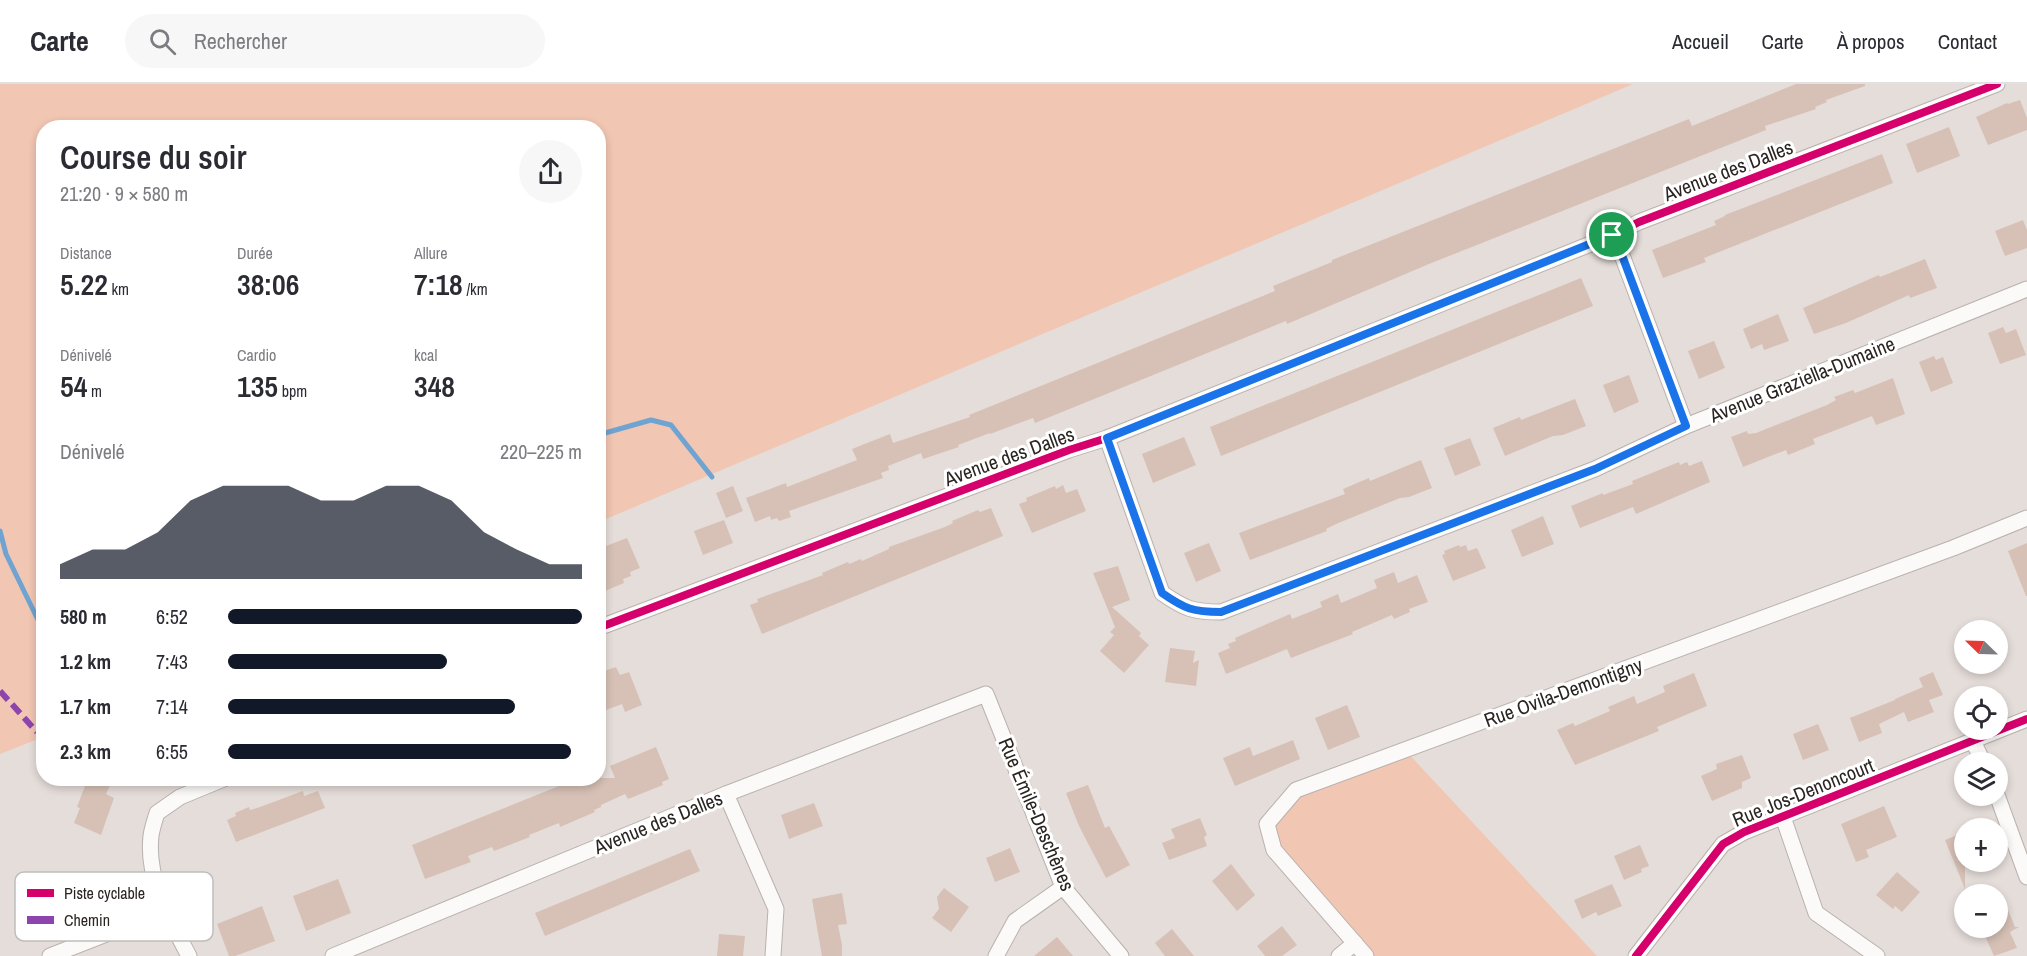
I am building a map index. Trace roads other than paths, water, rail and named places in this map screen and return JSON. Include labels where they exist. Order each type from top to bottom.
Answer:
[{"type":"street","name":"Avenue des Dalles","points":[[606,625],[1058,454],[1107,438],[1612,235],[1639,222],[1997,84]]},
{"type":"street","points":[[1612,235],[1623,258],[1686,426]]},
{"type":"street","name":"Avenue Graziella-Dumaine","points":[[1107,438],[1162,593],[1182,607],[1199,612],[1221,612],[1595,469],[1686,426],[2027,289]]},
{"type":"street","name":"Rue Ovila-Demontigny","points":[[1366,956],[1274,850],[1267,824],[1296,790],[1953,548],[2027,518]]},
{"type":"street","name":"Avenue des Dalles","points":[[333,956],[726,794],[986,694]]},
{"type":"street","name":"Rue Émile-Deschênes","points":[[986,694],[1063,886],[1121,956]]},
{"type":"street","name":"Rue Jos-Denoncourt","points":[[1636,956],[1723,844],[1744,832],[2027,719]]},
{"type":"street","points":[[1973,741],[1978,752]]},
{"type":"street","points":[[155,872],[151,836],[157,813],[180,797],[207,786]]},
{"type":"street","points":[[726,794],[776,909],[773,956]]},
{"type":"street","points":[[2001,806],[2027,876]]},
{"type":"street","points":[[1783,817],[1816,912],[1877,956]]},
{"type":"street","points":[[996,956],[1015,921],[1063,886]]},
{"type":"street","points":[[50,956],[88,941]]},
{"type":"street","points":[[181,941],[189,956]]},
{"type":"street","points":[[1339,956],[1355,943]]},
{"type":"waterway","points":[[606,433],[651,420],[671,425],[712,477]]},
{"type":"waterway","points":[[0,531],[6,554],[36,616]]}]
